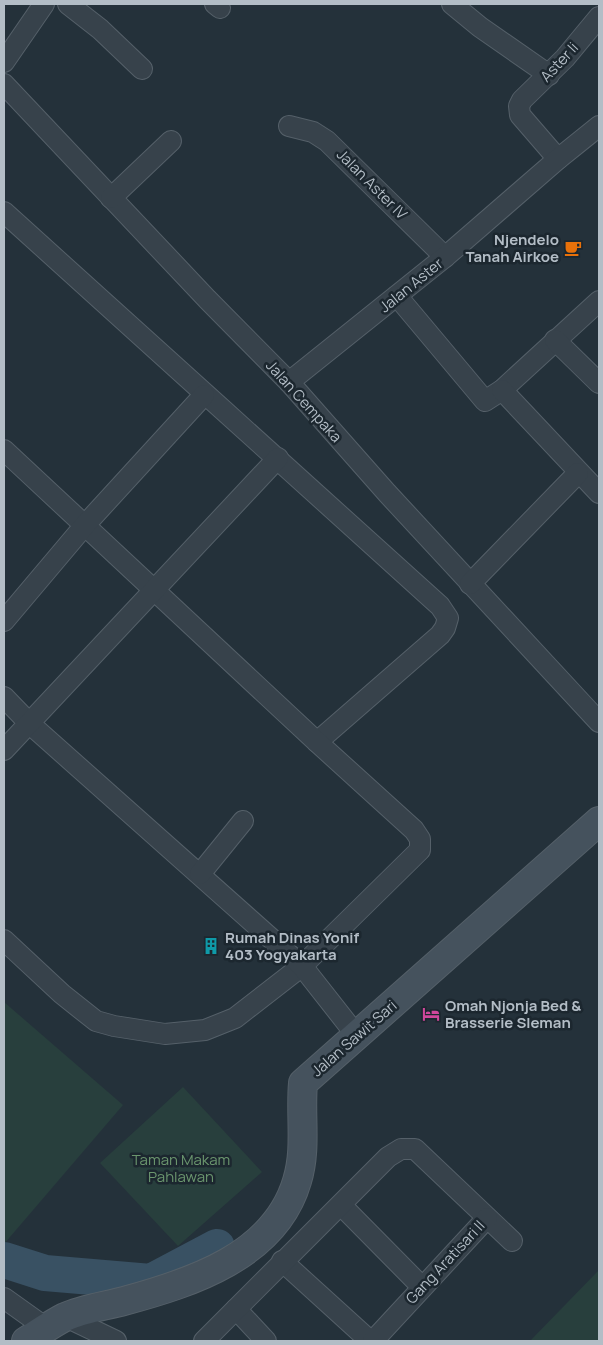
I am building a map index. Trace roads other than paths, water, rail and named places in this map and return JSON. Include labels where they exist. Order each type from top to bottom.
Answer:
[{"type":"main road","name":"Jalan Sawit Sari","points":[[46,1329],[207,1275],[235,1258],[266,1233],[286,1209],[297,1181],[302,1157],[301,1109],[303,1083],[599,821]]},
{"type":"street","points":[[4,62],[44,4]]},
{"type":"street","points":[[68,4],[100,30],[142,69]]},
{"type":"street","points":[[452,4],[480,27],[549,75]]},
{"type":"street","name":"Aster Ii","points":[[558,159],[520,115],[519,106],[522,100],[549,75],[599,17]]},
{"type":"street","name":"Jalan Cempaka","points":[[4,84],[289,382],[470,584],[599,722]]},
{"type":"street","name":"Jalan Aster IV","points":[[289,126],[313,132],[328,141],[445,257]]},
{"type":"street","name":"Jalan Aster","points":[[289,382],[445,257],[599,126]]},
{"type":"street","points":[[111,198],[171,141]]},
{"type":"street","points":[[4,212],[204,395],[278,458],[440,606],[448,618],[446,628],[440,635],[317,742]]},
{"type":"street","points":[[396,296],[485,401],[502,390],[599,301]]},
{"type":"street","points":[[555,340],[599,383]]},
{"type":"street","points":[[502,390],[578,473],[599,493]]},
{"type":"street","points":[[4,621],[85,526],[204,395]]},
{"type":"street","points":[[4,450],[414,830],[420,839],[420,850],[302,966],[235,1018],[205,1030],[165,1034],[114,1026],[96,1021],[62,994],[4,940]]},
{"type":"street","points":[[4,750],[278,458]]},
{"type":"street","points":[[470,584],[578,473]]},
{"type":"street","points":[[4,697],[30,724],[302,966],[357,1036]]},
{"type":"street","points":[[200,874],[243,820]]},
{"type":"street","name":"Gang Aratisari II","points":[[341,1205],[388,1157],[400,1149],[408,1148],[415,1149],[487,1218],[371,1341]]},
{"type":"street","points":[[204,1341],[282,1261],[341,1205],[421,1286]]},
{"type":"street","points":[[487,1218],[512,1241]]},
{"type":"street","points":[[282,1261],[371,1341]]},
{"type":"street","points":[[4,1298],[46,1329],[116,1341]]},
{"type":"street","points":[[236,1309],[266,1341]]},
{"type":"waterway","points":[[4,1260],[45,1273],[151,1282],[217,1247]]},
{"type":"place","name":"Njendelo Tanah Airkoe","points":[[573,248]]},
{"type":"place","name":"Rumah Dinas Yonif 403 Yogyakarta","points":[[211,946]]},
{"type":"place","name":"Omah Njonja Bed & Brasserie Sleman","points":[[431,1014]]},
{"type":"park label","name":"Taman Makam Pahlawan","points":[[181,1168]]}]
